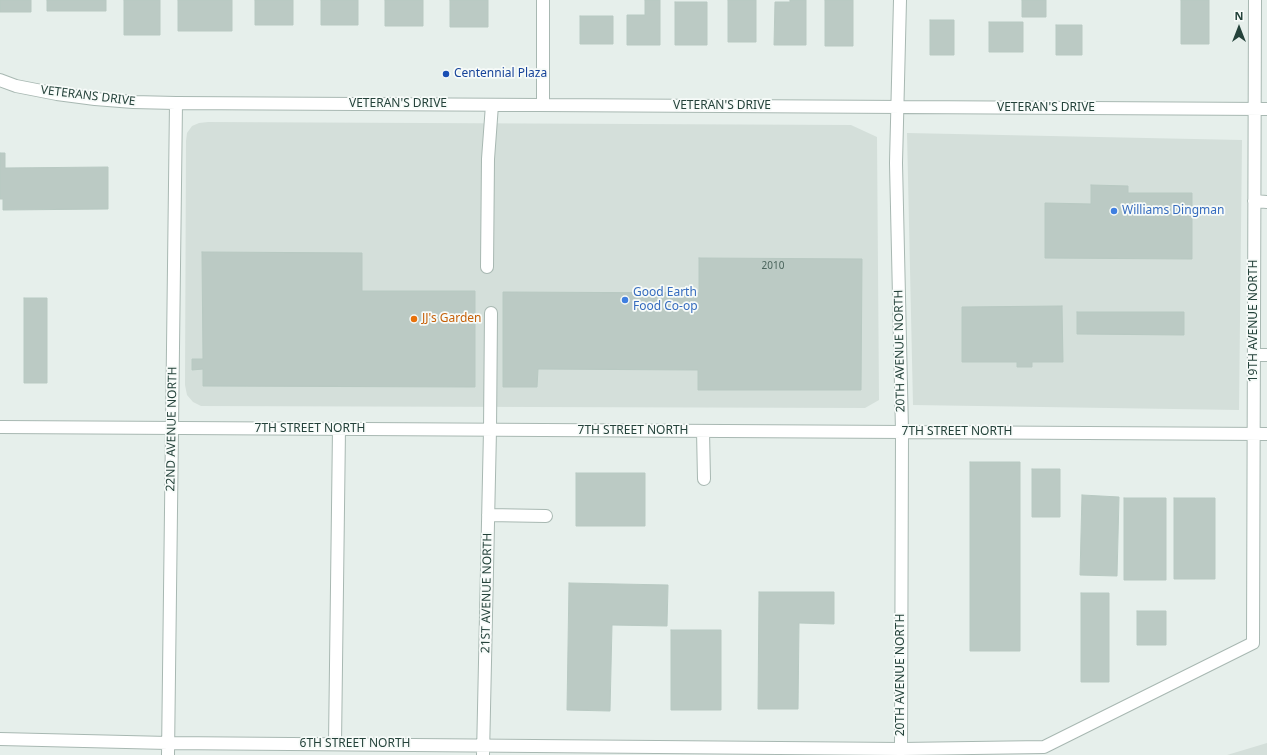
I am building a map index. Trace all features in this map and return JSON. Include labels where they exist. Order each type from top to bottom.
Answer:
[{"type":"street","points":[[543,0],[543,105]]},
{"type":"street","name":"20TH AVENUE NORTH","points":[[900,0],[896,163],[902,432],[901,749]]},
{"type":"street","name":"19TH AVENUE NORTH","points":[[1253,643],[1255,0]]},
{"type":"street","name":"VETERANS DRIVE","points":[[0,80],[30,88],[80,97],[133,102],[176,103]]},
{"type":"street","name":"VETERAN'S DRIVE","points":[[176,103],[1267,109]]},
{"type":"street","name":"22ND AVENUE NORTH","points":[[168,755],[176,103]]},
{"type":"street","points":[[488,267],[488,159],[492,105]]},
{"type":"street","points":[[1254,201],[1267,202]]},
{"type":"street","name":"21ST AVENUE NORTH","points":[[483,750],[491,313]]},
{"type":"street","points":[[1254,355],[1267,355]]},
{"type":"street","name":"7TH STREET NORTH","points":[[0,427],[1267,434]]},
{"type":"street","points":[[335,744],[339,429]]},
{"type":"street","points":[[703,431],[704,479]]},
{"type":"street","points":[[488,515],[546,516]]},
{"type":"street","name":"6TH STREET NORTH","points":[[0,739],[168,743],[335,744],[483,750],[901,749],[1044,747],[1253,643]]},
{"type":"shaded area","points":[[199,123],[851,125],[877,137],[879,400],[865,408],[201,406],[193,402],[187,395],[185,385],[186,141],[187,133],[192,126]]},
{"type":"shaded area","points":[[907,133],[1242,140],[1239,410],[913,405]]},
{"type":"shaded area","points":[[1267,743],[1267,755],[1227,755]]},
{"type":"building","points":[[0,0],[31,0],[31,12],[0,12]]},
{"type":"building","points":[[47,0],[106,0],[106,11],[47,11]]},
{"type":"building","points":[[124,0],[160,0],[160,35],[124,35]]},
{"type":"building","points":[[178,0],[232,0],[232,31],[178,31]]},
{"type":"building","points":[[255,0],[293,0],[293,25],[255,25]]},
{"type":"building","points":[[321,0],[358,0],[358,25],[321,25]]},
{"type":"building","points":[[385,0],[423,0],[423,26],[385,26]]},
{"type":"building","points":[[450,0],[488,0],[488,27],[450,27]]},
{"type":"building","points":[[645,0],[660,0],[660,45],[627,45],[627,15],[645,15]]},
{"type":"building","points":[[728,0],[756,0],[756,42],[728,42]]},
{"type":"building","points":[[790,0],[806,0],[806,45],[774,45],[775,2],[790,2]]},
{"type":"building","points":[[825,0],[853,0],[853,46],[825,46]]},
{"type":"building","points":[[1022,0],[1046,0],[1046,17],[1022,17]]},
{"type":"building","points":[[1181,0],[1209,0],[1209,44],[1181,44]]},
{"type":"building","points":[[675,2],[707,2],[707,45],[675,45]]},
{"type":"building","points":[[580,16],[613,16],[613,44],[580,44]]},
{"type":"building","points":[[930,20],[954,20],[954,55],[930,55]]},
{"type":"building","points":[[989,22],[1023,22],[1023,52],[989,52]]},
{"type":"building","points":[[1056,25],[1082,25],[1082,55],[1056,55]]},
{"type":"building","points":[[0,153],[5,153],[5,168],[108,167],[108,209],[3,210],[3,199],[0,199]]},
{"type":"building","points":[[1091,185],[1128,186],[1128,193],[1192,193],[1192,259],[1045,258],[1045,203],[1091,204]]},
{"type":"building","points":[[202,252],[362,253],[362,291],[475,291],[475,387],[203,386],[203,369],[192,370],[192,359],[203,359]]},
{"type":"building","points":[[699,258],[862,259],[861,390],[698,390],[698,370],[538,369],[537,387],[503,387],[503,292],[699,293]]},
{"type":"building","points":[[24,298],[47,298],[47,383],[24,383]]},
{"type":"building","points":[[1062,306],[1063,362],[1032,362],[1032,367],[1017,367],[1017,362],[962,362],[962,307]]},
{"type":"building","points":[[1077,312],[1184,312],[1184,335],[1077,334]]},
{"type":"building","points":[[970,462],[1020,462],[1020,651],[970,651]]},
{"type":"building","points":[[1032,469],[1060,469],[1060,517],[1032,517]]},
{"type":"building","points":[[576,473],[645,473],[645,526],[576,526]]},
{"type":"building","points":[[1082,495],[1119,497],[1117,576],[1080,575]]},
{"type":"building","points":[[1124,498],[1166,498],[1166,580],[1124,580]]},
{"type":"building","points":[[1174,498],[1215,498],[1215,579],[1174,579]]},
{"type":"building","points":[[569,583],[668,585],[667,626],[612,625],[610,711],[567,710]]},
{"type":"building","points":[[759,592],[834,592],[834,624],[799,623],[798,709],[758,709]]},
{"type":"building","points":[[1081,593],[1109,593],[1109,682],[1081,682]]},
{"type":"building","points":[[1137,611],[1166,611],[1166,645],[1137,645]]},
{"type":"building","points":[[671,630],[721,630],[721,710],[671,710]]},
{"type":"place","name":"Centennial Plaza","points":[[446,74]]},
{"type":"place","name":"Williams Dingman","points":[[1114,211]]},
{"type":"place","name":"Good Earth Food Co-op","points":[[625,300]]},
{"type":"place","name":"JJ's Garden","points":[[414,319]]}]
